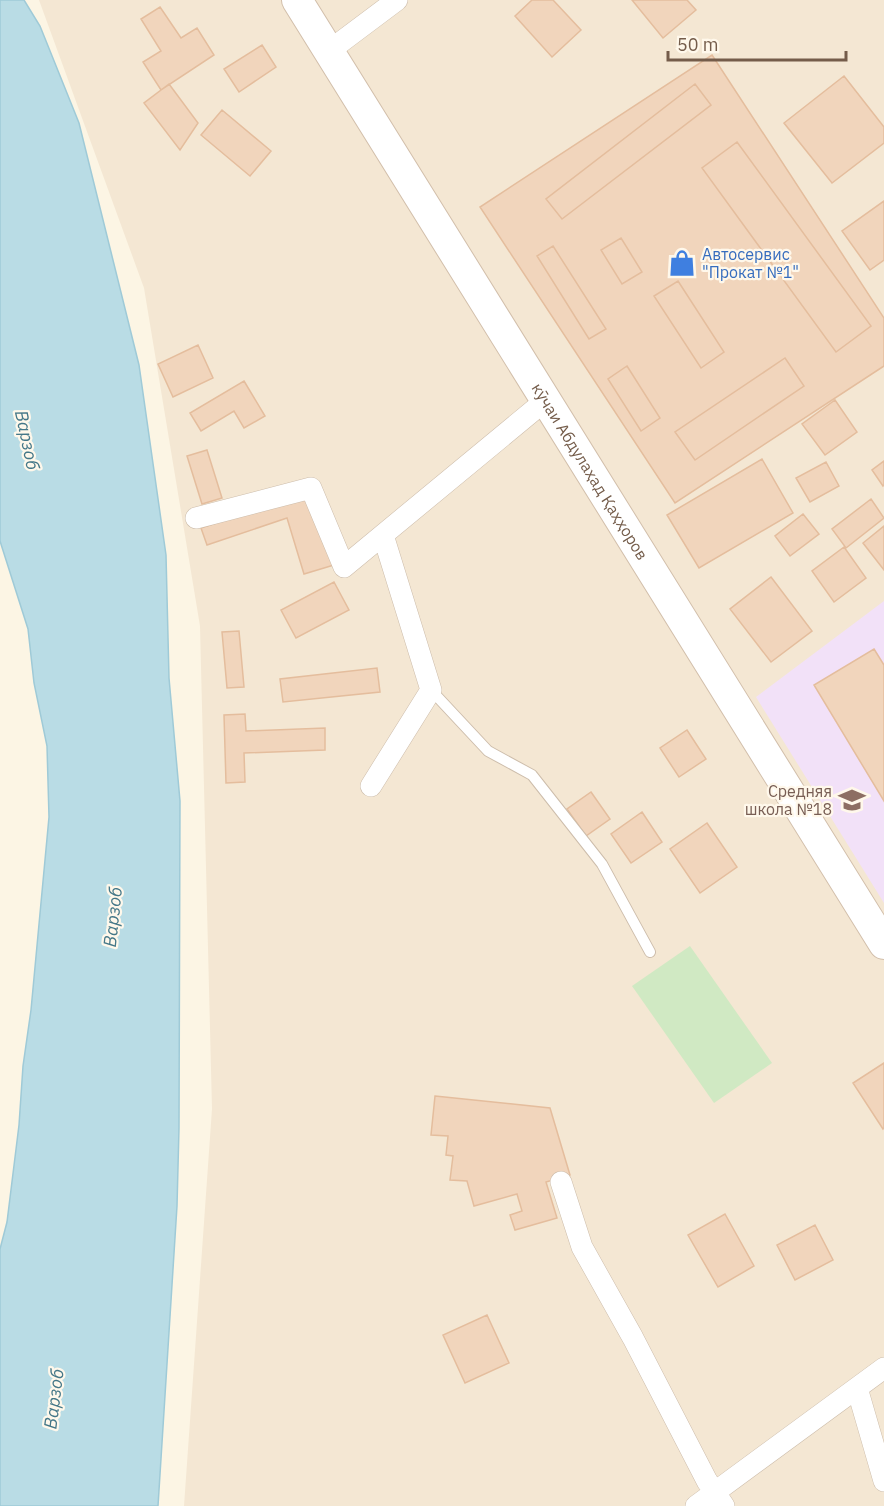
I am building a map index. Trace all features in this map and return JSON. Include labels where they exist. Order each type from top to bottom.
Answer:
[{"type":"main road","name":"кӯчаи Абдулаҳад Қаҳҳоров","points":[[297,0],[884,944]]},
{"type":"street","points":[[329,51],[397,0]]},
{"type":"street","points":[[196,518],[311,488],[344,567],[546,400]]},
{"type":"street","points":[[371,786],[431,690],[383,535]]},
{"type":"street","points":[[561,1182],[582,1247],[719,1499]]},
{"type":"street","points":[[696,1506],[719,1499],[884,1368]]},
{"type":"street","points":[[857,1388],[884,1481]]},
{"type":"lane","points":[[431,690],[488,751],[532,775],[602,864],[650,952]]},
{"type":"shaded area","points":[[39,0],[884,0],[884,1506],[184,1506],[212,1109],[200,626],[144,288]]},
{"type":"shaded area","name":"Средняя школа №18","points":[[884,601],[884,903],[756,697]]},
{"type":"green space","points":[[690,946],[772,1063],[714,1103],[632,986]]},
{"type":"water","name":"Варзоб","points":[[0,0],[24,0],[40,26],[79,123],[139,365],[166,555],[169,678],[180,801],[179,1128],[177,1206],[158,1506],[0,1506],[0,1249],[7,1222],[19,1125],[49,817],[47,746],[34,683],[28,629],[0,541]]},
{"type":"building","points":[[532,0],[553,0],[581,30],[552,57],[515,16]]},
{"type":"building","points":[[632,0],[687,0],[696,10],[663,38]]},
{"type":"building","points":[[160,7],[181,38],[197,28],[214,55],[161,90],[143,62],[161,51],[141,19]]},
{"type":"building","points":[[262,45],[276,67],[239,92],[224,69]]},
{"type":"building","name":"Автосервис \"Прокат №1\"","points":[[712,55],[884,318],[884,366],[675,503],[480,207]]},
{"type":"building","points":[[844,76],[884,127],[884,143],[832,183],[784,123]]},
{"type":"building","points":[[169,84],[198,123],[180,150],[144,103]]},
{"type":"building","points":[[695,84],[711,105],[562,219],[546,199]]},
{"type":"building","points":[[222,110],[271,151],[250,176],[201,135]]},
{"type":"building","points":[[737,142],[871,326],[836,352],[702,168]]},
{"type":"building","points":[[884,201],[884,260],[870,270],[842,231]]},
{"type":"building","points":[[621,238],[642,272],[622,284],[601,250]]},
{"type":"building","points":[[553,246],[606,329],[589,339],[537,256]]},
{"type":"building","points":[[678,281],[724,352],[701,368],[654,296]]},
{"type":"building","points":[[198,345],[213,378],[173,397],[158,364]]},
{"type":"building","points":[[785,358],[804,386],[695,460],[675,432]]},
{"type":"building","points":[[627,366],[660,418],[641,431],[608,379]]},
{"type":"building","points":[[244,381],[265,416],[244,428],[234,411],[201,431],[190,413]]},
{"type":"building","points":[[835,400],[857,432],[825,455],[802,424]]},
{"type":"building","points":[[207,450],[222,498],[202,504],[187,456]]},
{"type":"building","points":[[762,459],[793,513],[699,568],[667,515]]},
{"type":"building","points":[[884,461],[884,485],[883,486],[872,470]]},
{"type":"building","points":[[826,462],[839,486],[810,502],[796,478]]},
{"type":"building","points":[[310,492],[334,565],[304,574],[287,518],[207,545],[201,528]]},
{"type":"building","points":[[871,499],[884,518],[846,548],[832,529]]},
{"type":"building","points":[[803,514],[819,534],[790,556],[775,536]]},
{"type":"building","points":[[884,526],[884,570],[863,543]]},
{"type":"building","points":[[844,547],[866,578],[834,602],[812,571]]},
{"type":"building","points":[[771,577],[812,631],[771,662],[730,609]]},
{"type":"building","points":[[334,582],[349,610],[296,638],[281,610]]},
{"type":"building","points":[[239,631],[244,687],[227,688],[222,632]]},
{"type":"building","points":[[874,649],[884,665],[884,801],[814,685]]},
{"type":"building","points":[[377,668],[380,692],[283,702],[280,679]]},
{"type":"building","points":[[245,714],[246,731],[325,728],[325,750],[244,753],[245,782],[226,783],[224,715]]},
{"type":"building","points":[[687,730],[706,759],[679,777],[660,748]]},
{"type":"building","points":[[591,792],[610,819],[586,836],[567,809]]},
{"type":"building","points":[[642,812],[662,842],[631,863],[611,834]]},
{"type":"building","points":[[707,823],[737,867],[700,893],[670,849]]},
{"type":"building","points":[[884,1063],[884,1128],[883,1129],[853,1083]]},
{"type":"building","points":[[435,1096],[550,1108],[570,1175],[546,1182],[557,1218],[515,1230],[510,1215],[522,1211],[517,1194],[474,1206],[467,1181],[450,1180],[453,1156],[446,1155],[448,1136],[431,1135]]},
{"type":"building","points":[[725,1214],[754,1266],[718,1287],[688,1235]]},
{"type":"building","points":[[815,1225],[833,1260],[795,1280],[777,1245]]},
{"type":"building","points":[[487,1315],[509,1363],[465,1383],[443,1335]]},
{"type":"place","name":"Автосервис \"Прокат №1\"","points":[[682,263]]},
{"type":"place","name":"Средняя школа №18","points":[[852,800]]}]
